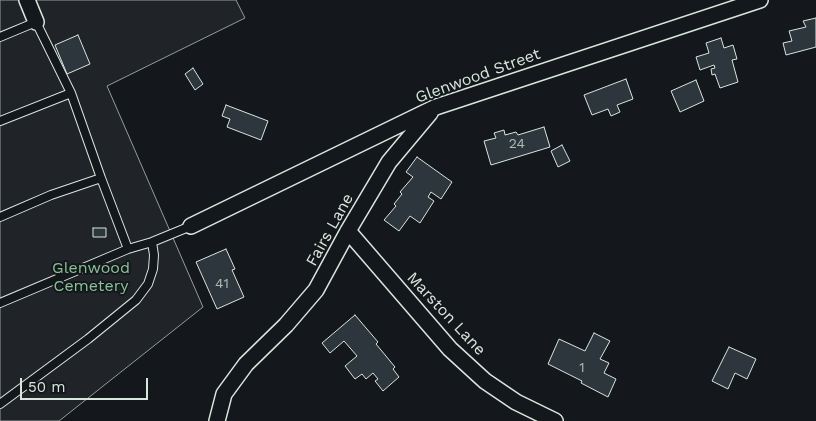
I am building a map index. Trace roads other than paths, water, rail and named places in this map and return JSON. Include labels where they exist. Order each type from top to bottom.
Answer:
[{"type":"street","points":[[27,0],[36,22]]},
{"type":"street","name":"Glenwood Street","points":[[191,226],[436,107],[760,0]]},
{"type":"street","name":"Fairs Lane","points":[[217,421],[224,394],[246,364],[286,325],[316,290],[389,162],[436,107]]},
{"type":"street","name":"Marston Lane","points":[[348,231],[450,349],[485,381],[516,402],[555,421]]},
{"type":"lane","points":[[0,37],[36,22],[71,93],[128,249]]},
{"type":"lane","points":[[0,121],[71,93]]},
{"type":"lane","points":[[0,217],[51,195],[101,178]]},
{"type":"lane","points":[[0,302],[128,249],[152,242],[191,226]]},
{"type":"lane","points":[[0,404],[88,339],[136,300],[148,284],[153,269],[154,255],[152,242]]},
{"type":"park label","name":"Glenwood Cemetery","points":[[91,277]]}]
